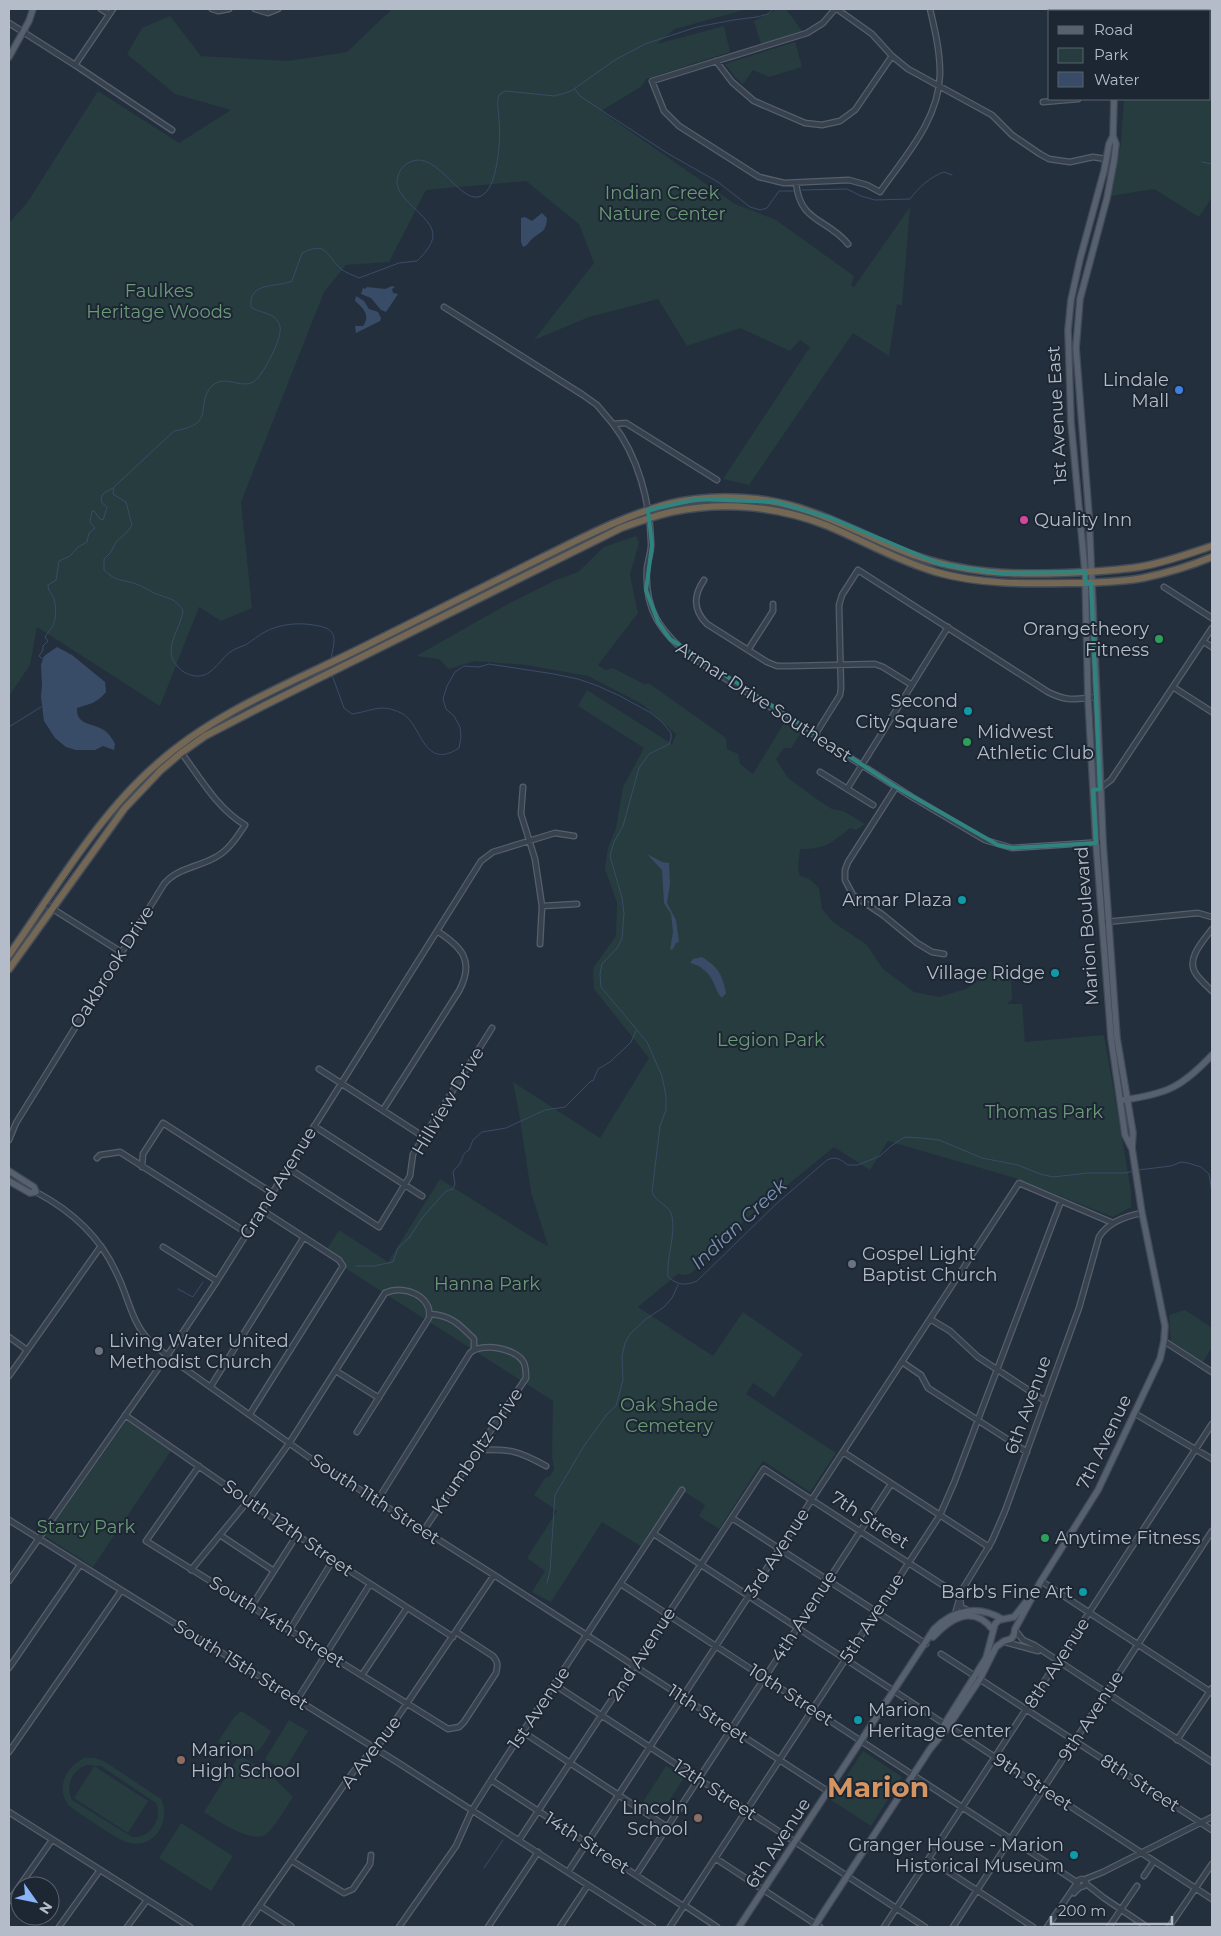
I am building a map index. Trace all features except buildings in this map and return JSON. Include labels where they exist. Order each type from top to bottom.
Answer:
[{"type":"highway","points":[[9,955],[117,803],[138,781],[214,722],[572,543],[618,521],[648,510],[670,503],[698,499],[768,500],[811,511],[908,553],[940,564],[980,572],[1088,572],[1140,567],[1212,546]]},
{"type":"highway","points":[[9,969],[124,809],[179,750],[292,691],[621,528],[650,518],[670,512],[711,506],[768,509],[809,519],[936,572],[972,579],[1002,582],[1088,583],[1142,578],[1173,571],[1212,557]]},
{"type":"main road","points":[[9,57],[33,9]]},
{"type":"main road","name":"1st Avenue East","points":[[1088,698],[1089,515],[1076,348],[1080,299],[1107,198],[1114,161],[1116,144],[1114,136],[1114,100]]},
{"type":"main road","name":"1st Avenue East","points":[[1088,572],[1071,422],[1068,330],[1071,300],[1078,266],[1109,144],[1114,136]]},
{"type":"main road","name":"1st Avenue East","points":[[1088,583],[1096,697]]},
{"type":"main road","name":"Marion Boulevard","points":[[1096,697],[1105,922]]},
{"type":"main road","name":"Marion Boulevard","points":[[1088,698],[1096,843],[1118,1038],[1123,1100],[1133,1133],[1132,1148],[1142,1213],[1161,1305]]},
{"type":"main road","points":[[1123,1100],[1157,1094],[1176,1087],[1192,1076],[1212,1055]]},
{"type":"main road","points":[[9,1171],[34,1187],[36,1192],[30,1193],[9,1181]]},
{"type":"main road","name":"7th Avenue","points":[[1015,1630],[1024,1608],[1086,1512],[1160,1359],[1164,1341],[1161,1305]]},
{"type":"main road","points":[[978,1678],[988,1654],[997,1622],[1024,1608]]},
{"type":"main road","points":[[817,1926],[847,1876],[978,1678],[994,1650],[1012,1637],[1015,1630],[1011,1622],[982,1611],[967,1610],[955,1614]]},
{"type":"main road","name":"6th Avenue","points":[[741,1927],[934,1629],[955,1614]]},
{"type":"main road","name":"6th Avenue","points":[[926,1644],[941,1628],[962,1616],[978,1617],[987,1623],[993,1631]]},
{"type":"main road","points":[[993,1631],[996,1638],[1004,1641]]},
{"type":"street","points":[[101,9],[109,14]]},
{"type":"street","points":[[75,65],[112,9]]},
{"type":"street","points":[[212,9],[218,11],[229,9]]},
{"type":"street","points":[[255,9],[268,13],[278,9]]},
{"type":"street","points":[[930,9],[939,50],[939,86],[934,106],[929,120],[880,192],[867,184],[849,180],[796,183],[772,181],[759,177],[679,126],[664,111],[652,81],[807,33],[823,23],[836,9],[872,34],[892,56],[912,72],[939,86],[992,115],[1016,139],[1049,159],[1070,162],[1093,157],[1106,159]]},
{"type":"street","points":[[9,24],[75,65],[172,130]]},
{"type":"street","points":[[716,61],[732,82],[754,101],[805,123],[822,125],[840,121],[855,110],[892,56]]},
{"type":"street","points":[[1043,102],[1066,100]]},
{"type":"street","points":[[796,183],[802,206],[808,213],[842,236],[848,244]]},
{"type":"street","name":"Armar Drive Southeast","points":[[444,307],[583,395],[597,405],[613,424],[632,456],[648,510],[652,545],[647,566],[646,590],[658,622],[670,640],[690,656],[896,787],[985,840],[1012,848],[1103,842]]},
{"type":"street","points":[[613,424],[626,423],[717,480]]},
{"type":"street","points":[[815,735],[840,695],[839,604],[842,595],[858,570],[1048,692],[1062,699],[1072,700],[1096,697]]},
{"type":"street","points":[[704,580],[696,596],[696,610],[700,617],[707,624],[767,662],[777,666],[875,664],[912,685]]},
{"type":"street","points":[[1164,587],[1212,618]]},
{"type":"street","points":[[748,650],[773,611],[772,604]]},
{"type":"street","points":[[847,789],[948,627]]},
{"type":"street","points":[[1093,790],[1100,789],[1111,780],[1212,628]]},
{"type":"street","points":[[1204,642],[1212,647]]},
{"type":"street","points":[[1173,687],[1212,712]]},
{"type":"street","name":"Oakbrook Drive","points":[[9,1140],[16,1122],[168,879],[216,857],[235,840],[246,826],[232,817],[222,807],[179,750]]},
{"type":"street","points":[[1100,777],[1110,777],[1118,770]]},
{"type":"street","points":[[820,772],[873,805]]},
{"type":"street","points":[[523,786],[521,814],[535,859],[542,906],[540,944]]},
{"type":"street","points":[[896,787],[848,862],[845,870],[845,880],[853,894],[893,923],[905,935],[932,952],[944,954]]},
{"type":"street","name":"Grand Avenue","points":[[9,1581],[168,1356],[486,856],[555,833],[574,836]]},
{"type":"street","points":[[45,904],[122,952]]},
{"type":"street","points":[[542,906],[577,904]]},
{"type":"street","points":[[1105,922],[1198,913],[1212,917]]},
{"type":"street","points":[[1212,928],[1196,952],[1192,967],[1212,991]]},
{"type":"street","points":[[383,1110],[459,991],[466,974],[466,965],[459,948],[437,931]]},
{"type":"street","name":"Hillview Drive","points":[[288,1168],[379,1227],[405,1185],[412,1169],[414,1154],[424,1136],[492,1028]]},
{"type":"street","points":[[319,1069],[424,1136]]},
{"type":"street","points":[[142,1166],[143,1154],[163,1123],[272,1193]]},
{"type":"street","points":[[314,1126],[422,1196]]},
{"type":"street","points":[[98,1158],[100,1155],[120,1152],[247,1233]]},
{"type":"street","name":"3rd Avenue","points":[[568,1872],[1019,1184],[1061,1201]]},
{"type":"street","name":"South 11th Street","points":[[36,1192],[55,1203],[89,1231],[101,1246],[117,1273],[140,1328],[147,1338],[168,1356],[310,1458],[587,1636]]},
{"type":"street","points":[[1061,1201],[1113,1224],[1126,1217],[1142,1213]]},
{"type":"street","name":"5th Avenue","points":[[670,1927],[940,1515],[1061,1201]]},
{"type":"street","points":[[250,1414],[343,1266],[339,1260],[262,1210]]},
{"type":"street","name":"6th Avenue","points":[[955,1614],[965,1583],[989,1547],[1027,1452],[1079,1308],[1099,1237],[1105,1229],[1113,1224]]},
{"type":"street","points":[[210,1386],[304,1238]]},
{"type":"street","points":[[9,1376],[101,1246]]},
{"type":"street","points":[[164,1247],[217,1281]]},
{"type":"street","points":[[192,1570],[248,1500],[290,1442],[385,1293],[402,1290],[416,1294],[426,1302],[430,1314],[429,1318],[357,1432]]},
{"type":"street","points":[[377,1501],[474,1349],[474,1340],[458,1323],[450,1318],[430,1314]]},
{"type":"street","points":[[930,1318],[950,1331],[978,1357],[1045,1401]]},
{"type":"street","points":[[9,1337],[27,1350]]},
{"type":"street","points":[[1164,1341],[1212,1372]]},
{"type":"street","name":"Krumboltz Drive","points":[[424,1530],[526,1378],[522,1360],[514,1354],[487,1348],[474,1349]]},
{"type":"street","points":[[902,1362],[920,1375],[928,1388],[1027,1452]]},
{"type":"street","points":[[336,1371],[379,1398]]},
{"type":"street","points":[[1134,1413],[1212,1459]]},
{"type":"street","name":"South 12th Street","points":[[125,1415],[333,1560],[407,1608],[454,1634]]},
{"type":"street","name":"8th Avenue","points":[[884,1927],[1212,1424]]},
{"type":"street","points":[[478,1450],[517,1452],[546,1466]]},
{"type":"street","points":[[843,1452],[989,1547]]},
{"type":"street","name":"South 14th Street","points":[[199,1466],[146,1541],[448,1729],[459,1727],[464,1722],[498,1666],[497,1660],[493,1656],[454,1634]]},
{"type":"street","name":"7th Street","points":[[764,1469],[953,1592],[960,1594]]},
{"type":"street","name":"2nd Avenue","points":[[519,1840],[764,1469]]},
{"type":"street","name":"4th Avenue","points":[[636,1874],[891,1484]]},
{"type":"street","name":"1st Avenue","points":[[399,1927],[456,1846],[472,1810],[491,1780],[682,1490]]},
{"type":"street","points":[[732,1518],[926,1644]]},
{"type":"street","name":"South 15th Street","points":[[9,1520],[376,1749],[653,1927]]},
{"type":"street","name":"9th Street","points":[[654,1534],[700,1566],[1212,1899]]},
{"type":"street","name":"9th Avenue","points":[[953,1927],[1211,1534]]},
{"type":"street","points":[[220,1535],[274,1571]]},
{"type":"street","points":[[251,1607],[296,1535]]},
{"type":"street","points":[[289,1630],[333,1560]]},
{"type":"street","points":[[9,1668],[80,1565]]},
{"type":"street","name":"A Avenue","points":[[245,1927],[359,1764],[376,1749],[494,1575]]},
{"type":"street","points":[[1041,1581],[1211,1690],[1178,1740]]},
{"type":"street","points":[[297,1700],[370,1584]]},
{"type":"street","name":"10th Street","points":[[621,1584],[861,1742],[1148,1927]]},
{"type":"street","points":[[9,1752],[121,1590]]},
{"type":"street","points":[[960,1594],[962,1607],[967,1610]]},
{"type":"street","points":[[362,1675],[407,1608]]},
{"type":"street","points":[[1015,1630],[1023,1640],[1212,1762]]},
{"type":"street","name":"11th Street","points":[[587,1636],[828,1792]]},
{"type":"street","points":[[1004,1641],[1042,1652]]},
{"type":"street","name":"8th Street","points":[[941,1654],[1212,1830]]},
{"type":"street","name":"12th Street","points":[[555,1685],[925,1927]]},
{"type":"street","points":[[523,1732],[667,1827]]},
{"type":"street","name":"14th Street","points":[[491,1780],[718,1927]]},
{"type":"street","points":[[9,1812],[190,1927]]},
{"type":"street","points":[[1046,1927],[1082,1883],[1212,1817]]},
{"type":"street","points":[[9,1901],[52,1840]]},
{"type":"street","points":[[488,1927],[538,1852]]},
{"type":"street","points":[[292,1861],[339,1891],[349,1892],[370,1864],[371,1855]]},
{"type":"street","points":[[715,1858],[817,1926]]},
{"type":"street","points":[[929,1859],[1033,1927]]},
{"type":"street","points":[[1144,1876],[1154,1861]]},
{"type":"street","points":[[1169,1927],[1212,1864]]},
{"type":"street","points":[[59,1927],[100,1870]]},
{"type":"street","points":[[560,1927],[588,1885]]},
{"type":"street","points":[[1109,1927],[1137,1886]]},
{"type":"street","points":[[128,1927],[147,1900]]},
{"type":"street","points":[[260,1906],[291,1926]]},
{"type":"highlighted area","points":[[698,499],[776,502],[831,518],[940,564],[998,573],[1085,572],[1085,583],[1091,583],[1100,789],[1093,790],[1096,843],[1012,848],[998,845],[896,787],[670,639],[658,622],[646,590],[652,545],[648,510]]},
{"type":"green space","points":[[392,9],[747,9],[675,29],[657,44],[724,26],[730,52],[646,79],[642,86],[601,111],[735,204],[776,220],[854,276],[851,285],[854,287],[910,207],[902,306],[897,304],[889,356],[853,333],[749,485],[723,479],[810,347],[800,340],[790,351],[740,328],[687,346],[658,299],[589,317],[534,340],[594,263],[579,224],[526,181],[426,190],[389,262],[346,265],[324,292],[241,502],[252,608],[221,621],[199,607],[160,706],[37,627],[30,665],[9,696],[9,223],[27,203],[98,91],[179,143],[231,110],[175,94],[127,54],[142,28],[170,16],[201,56],[288,61],[347,52]]},
{"type":"green space","points":[[778,9],[786,9],[802,31],[761,44],[754,21]]},
{"type":"green space","points":[[1212,9],[1212,197],[1199,217],[1154,189],[1110,196],[1121,143],[1124,100],[1211,100],[1211,10],[1106,10]]},
{"type":"green space","points":[[795,42],[802,67],[769,77],[753,70],[743,84],[725,64]]},
{"type":"green space","points":[[636,536],[639,543],[630,575],[638,613],[598,665],[606,670],[613,668],[644,684],[650,684],[726,738],[727,749],[738,754],[740,764],[753,774],[784,723],[801,733],[791,748],[784,748],[776,759],[788,778],[832,809],[843,811],[865,824],[856,830],[850,828],[838,838],[821,847],[800,849],[798,868],[800,876],[809,879],[819,888],[822,909],[833,922],[867,945],[883,969],[914,992],[939,997],[966,989],[1000,962],[1011,972],[1012,999],[1007,1004],[1022,1004],[1025,1042],[1104,1035],[1131,1191],[1131,1207],[1113,1217],[1015,1178],[888,1141],[870,1170],[834,1147],[747,1218],[690,1274],[682,1275],[679,1273],[638,1307],[713,1356],[743,1312],[803,1354],[774,1397],[753,1383],[746,1394],[836,1453],[810,1492],[763,1461],[719,1529],[699,1516],[705,1505],[680,1489],[642,1547],[602,1522],[551,1602],[532,1592],[545,1571],[527,1558],[557,1511],[534,1495],[545,1478],[550,1476],[554,1469],[552,1456],[553,1401],[345,1268],[345,1261],[327,1249],[339,1230],[388,1262],[440,1179],[548,1246],[531,1192],[513,1082],[600,1138],[649,1058],[594,989],[593,968],[616,936],[617,903],[605,869],[608,848],[616,828],[623,787],[644,748],[578,706],[587,690],[672,744],[676,734],[642,704],[588,676],[526,665],[475,661],[449,669],[439,659],[416,656],[508,604],[556,580],[578,572],[604,547]]},
{"type":"green space","points":[[1185,1310],[1211,1327],[1211,1349],[1203,1362],[1171,1341],[1169,1315]]},
{"type":"green space","name":"Starry Park","points":[[127,1420],[171,1451],[93,1567],[45,1536]]},
{"type":"green space","points":[[243,1712],[271,1731],[260,1749],[249,1754],[232,1751],[218,1742],[234,1717]]},
{"type":"green space","points":[[289,1720],[308,1731],[284,1771],[265,1759]]},
{"type":"green space","points":[[863,1751],[902,1777],[871,1826],[831,1800]]},
{"type":"green space","points":[[84,1758],[104,1761],[161,1799],[164,1807],[164,1818],[160,1829],[154,1836],[139,1844],[124,1841],[69,1806],[63,1792],[64,1779],[78,1762]],"holes":[[[87,1765],[101,1766],[156,1803],[158,1809],[156,1821],[153,1827],[144,1835],[132,1837],[72,1800],[69,1789],[71,1779],[77,1770]]]},
{"type":"green space","points":[[244,1758],[270,1774],[293,1797],[272,1828],[265,1835],[259,1837],[234,1830],[204,1812],[237,1759]]},
{"type":"green space","points":[[94,1766],[148,1801],[128,1833],[74,1798]]},
{"type":"green space","points":[[666,1766],[684,1778],[661,1813],[643,1802]]},
{"type":"green space","points":[[181,1823],[233,1856],[211,1891],[159,1858]]},
{"type":"water","points":[[542,213],[547,218],[545,229],[523,247],[521,242],[521,218],[525,217],[532,221]]},
{"type":"water","points":[[392,286],[395,287],[392,289],[393,293],[398,294],[386,312],[381,310],[371,298],[361,294],[363,288],[385,289]]},
{"type":"water","points":[[356,296],[364,301],[369,309],[378,312],[381,318],[380,321],[356,333],[355,326],[363,326],[366,315],[355,301]]},
{"type":"water","points":[[57,647],[72,655],[105,682],[106,692],[103,696],[90,704],[77,708],[77,714],[85,723],[108,733],[115,744],[114,750],[103,746],[95,750],[76,750],[66,747],[55,738],[44,721],[41,697],[41,665],[44,656]]},
{"type":"water","points":[[647,854],[662,862],[669,863],[670,884],[667,903],[676,920],[679,942],[670,950],[673,932],[671,914],[664,903],[662,870]]},
{"type":"water","points":[[702,957],[716,968],[721,976],[726,993],[722,998],[707,973],[690,963],[693,959]]},
{"type":"waterway","name":"Indian Creek","points":[[331,659],[334,639],[330,631],[326,628],[312,625],[291,624],[276,627],[261,634],[247,644],[232,651],[211,671],[204,675],[193,676],[183,671],[175,663],[171,652],[183,611],[180,606],[171,599],[116,578],[104,570],[104,559],[111,552],[116,542],[132,525],[126,502],[113,494],[114,487],[174,431],[196,424],[201,418],[207,393],[212,386],[222,381],[248,384],[257,379],[273,352],[279,337],[280,328],[278,321],[273,316],[251,307],[251,299],[259,289],[292,281],[302,253],[316,248],[321,249],[341,269],[359,278],[399,263],[417,261],[422,256],[429,247],[433,236],[427,221],[400,192],[397,184],[398,176],[406,164],[420,160],[440,171],[468,195],[476,197],[484,194],[493,180],[498,160],[500,129],[499,95],[505,91],[555,96],[571,91],[615,60],[645,44],[697,27],[768,14],[773,9]]},
{"type":"waterway","points":[[575,89],[580,96],[667,153],[718,182],[750,207],[760,210],[767,208],[779,191],[793,191]]},
{"type":"waterway","points":[[1202,162],[1212,164]]},
{"type":"waterway","points":[[802,190],[847,189],[875,200],[910,199],[934,177],[944,172],[952,175]]},
{"type":"waterway","points":[[43,659],[39,656],[43,646],[48,641],[45,637],[54,624],[56,613],[54,599],[48,585],[56,580],[59,561],[70,556],[78,547],[87,542],[89,533],[95,528],[90,522],[92,511],[103,520],[107,507],[102,503],[101,497],[113,488]]},
{"type":"waterway","name":"Indian Creek","points":[[332,675],[344,708],[352,714],[382,708],[401,713],[408,718],[430,750],[437,754],[447,754],[459,748],[460,727],[454,716],[446,709],[443,699],[447,686],[455,672],[464,666],[479,667],[489,664],[578,679],[620,696],[651,713],[671,733],[669,744],[649,754],[639,768],[623,826],[614,842],[610,856],[622,898],[624,913],[622,939],[617,948],[602,964],[600,974],[601,987],[647,1042],[662,1076],[666,1096],[666,1110],[660,1126],[652,1192],[669,1209],[672,1216],[673,1231],[668,1262],[668,1277],[672,1280],[682,1284],[697,1281],[775,1205],[827,1160],[835,1158],[848,1165],[858,1165],[880,1156],[905,1137],[939,1140],[982,1158],[1018,1165],[1053,1177],[1134,1171]]},
{"type":"waterway","points":[[9,727],[41,707]]},
{"type":"waterway","points":[[356,1266],[374,1266],[393,1262],[398,1248],[409,1238],[422,1218],[446,1191],[453,1189],[455,1184],[453,1172],[469,1150],[473,1140],[482,1132],[506,1128],[545,1110],[565,1107],[593,1081],[598,1069],[610,1062],[631,1042],[636,1031]]},
{"type":"waterway","name":"Indian Creek","points":[[1138,1170],[1171,1166],[1181,1162],[1188,1163],[1201,1167],[1209,1174],[1212,1192]]},
{"type":"waterway","points":[[178,1289],[193,1297],[203,1282]]},
{"type":"waterway","points":[[547,1583],[550,1571],[555,1495],[584,1446],[607,1414],[616,1406],[623,1380],[622,1356],[625,1343],[630,1334],[646,1319],[664,1307],[672,1298],[678,1285]]},
{"type":"waterway","points":[[484,1868],[503,1840]]},
{"type":"place","name":"Lindale Mall","points":[[1179,390]]},
{"type":"place","name":"Quality Inn","points":[[1024,520]]},
{"type":"place","name":"Orangetheory Fitness","points":[[1159,639]]},
{"type":"place","name":"Second City Square","points":[[968,711]]},
{"type":"place","name":"Midwest Athletic Club","points":[[967,742]]},
{"type":"place","name":"Armar Plaza","points":[[962,900]]},
{"type":"place","name":"Village Ridge","points":[[1055,973]]},
{"type":"place","name":"Gospel Light Baptist Church","points":[[852,1264]]},
{"type":"place","name":"Living Water United Methodist Church","points":[[99,1351]]},
{"type":"place","name":"Anytime Fitness","points":[[1045,1538]]},
{"type":"place","name":"Barb's Fine Art","points":[[1083,1592]]},
{"type":"place","name":"Marion Heritage Center","points":[[858,1720]]},
{"type":"place","name":"Marion High School","points":[[181,1760]]},
{"type":"place","name":"Lincoln School","points":[[698,1818]]},
{"type":"place","name":"Granger House - Marion Historical Museum","points":[[1074,1855]]},
{"type":"district","name":"Marion","points":[[878,1787]]},
{"type":"park label","name":"Indian Creek Nature Center","points":[[662,203]]},
{"type":"park label","name":"Faulkes Heritage Woods","points":[[159,301]]},
{"type":"park label","name":"Legion Park","points":[[771,1040]]},
{"type":"park label","name":"Thomas Park","points":[[1044,1112]]},
{"type":"park label","name":"Hanna Park","points":[[487,1284]]},
{"type":"park label","name":"Oak Shade Cemetery","points":[[669,1415]]}]
